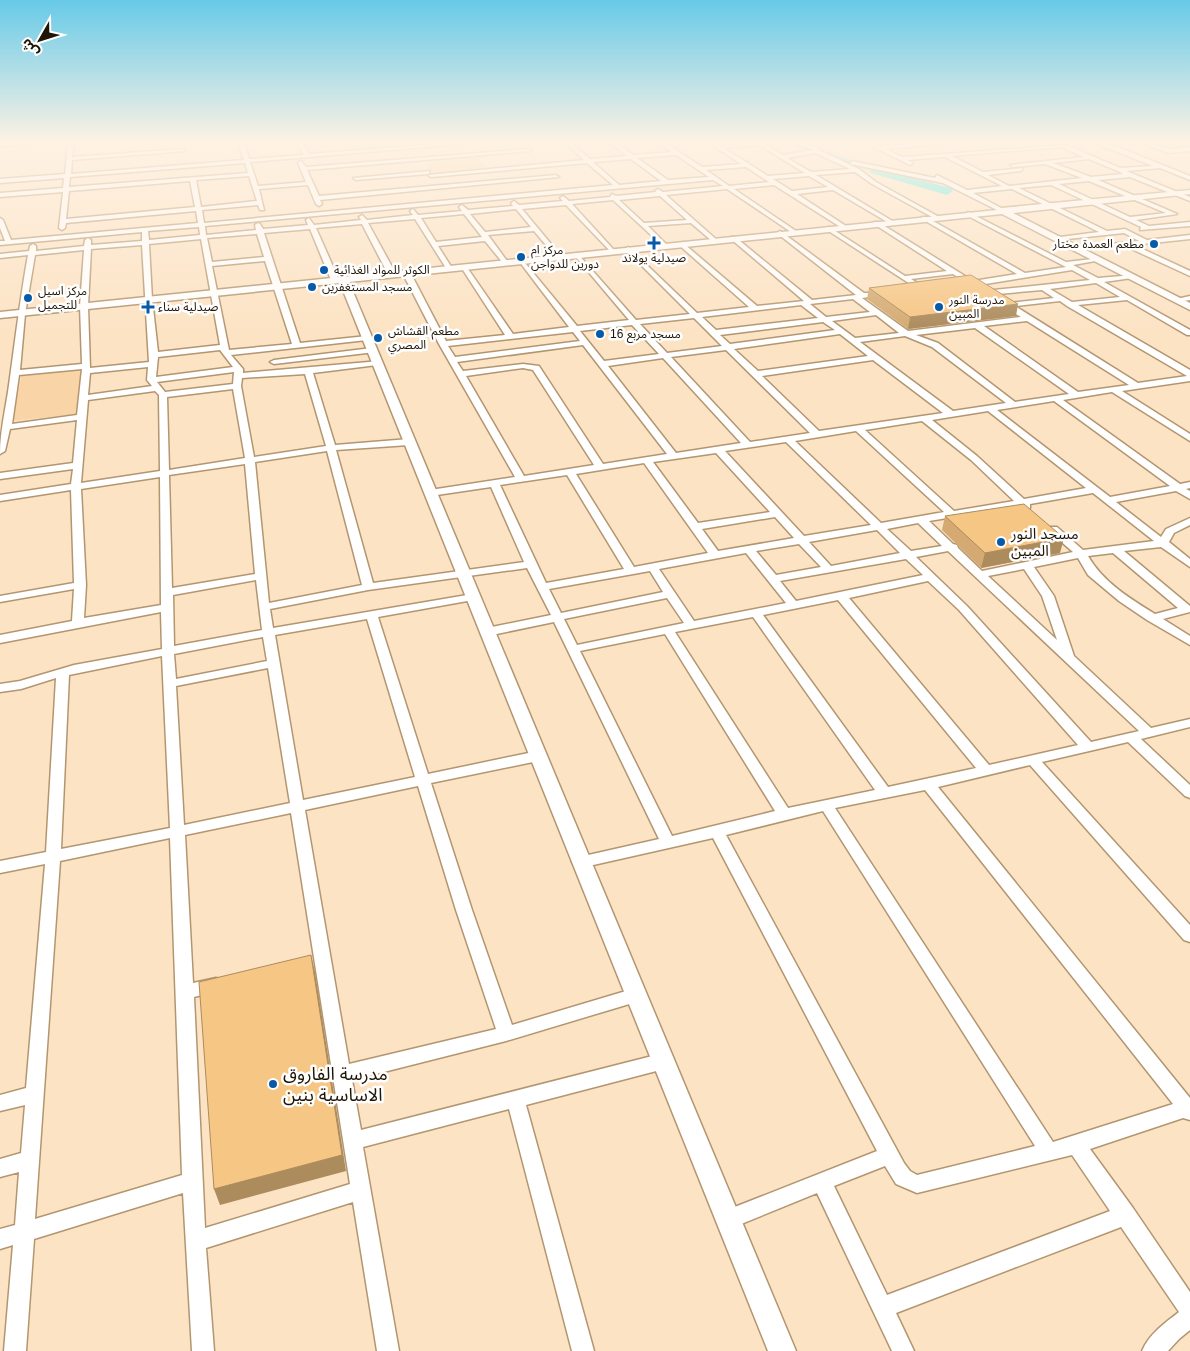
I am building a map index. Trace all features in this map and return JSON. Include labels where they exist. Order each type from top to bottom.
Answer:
[{"type":"street","points":[[61,238],[65,205]]},
{"type":"street","points":[[198,205],[225,350],[239,377],[250,462],[264,607],[388,1351]]},
{"type":"street","points":[[63,221],[235,205]]},
{"type":"street","points":[[261,205],[265,219]]},
{"type":"street","points":[[320,205],[323,214]]},
{"type":"street","points":[[0,243],[89,235],[146,236],[203,231],[256,220],[419,205]]},
{"type":"street","points":[[459,205],[505,262]]},
{"type":"street","points":[[0,256],[88,247],[146,236],[203,231],[260,231],[542,205]]},
{"type":"street","points":[[569,205],[612,251]]},
{"type":"street","points":[[622,205],[664,246]]},
{"type":"street","points":[[674,205],[714,240]]},
{"type":"street","points":[[754,205],[794,232]]},
{"type":"street","points":[[810,205],[844,227]]},
{"type":"street","points":[[863,205],[891,222]]},
{"type":"street","points":[[914,205],[936,217]]},
{"type":"street","points":[[991,205],[1190,307]]},
{"type":"street","points":[[0,315],[1050,205]]},
{"type":"street","points":[[1050,205],[1106,233]]},
{"type":"street","points":[[1099,205],[1150,229]]},
{"type":"street","points":[[1153,205],[1190,222]]},
{"type":"street","points":[[410,206],[449,268]]},
{"type":"street","points":[[518,207],[559,256]]},
{"type":"street","points":[[359,210],[392,274]]},
{"type":"street","points":[[968,214],[1096,280],[1190,333]]},
{"type":"street","points":[[1129,219],[1174,214]]},
{"type":"street","points":[[307,215],[372,350],[580,862],[664,1061],[782,1351]]},
{"type":"street","points":[[1153,216],[1174,226]]},
{"type":"street","points":[[924,218],[1024,275]]},
{"type":"street","points":[[0,220],[8,243]]},
{"type":"street","points":[[256,220],[297,346]]},
{"type":"street","points":[[643,225],[692,221]]},
{"type":"street","points":[[1060,239],[1174,226],[1190,222]]},
{"type":"street","points":[[876,223],[1136,386]]},
{"type":"street","points":[[827,228],[921,289]]},
{"type":"street","points":[[434,244],[535,229]]},
{"type":"street","points":[[1125,231],[1147,242]]},
{"type":"street","points":[[780,233],[859,296],[876,313],[906,334],[936,346],[1012,404]]},
{"type":"street","points":[[78,623],[80,585],[76,466],[86,368],[84,306],[89,235]]},
{"type":"street","points":[[146,236],[148,299],[165,473],[166,608],[169,684],[185,992],[192,1181],[203,1351]]},
{"type":"street","points":[[1080,250],[1190,237]]},
{"type":"street","points":[[733,238],[824,320],[951,414]]},
{"type":"street","points":[[1173,239],[1190,247]]},
{"type":"street","points":[[0,451],[8,427],[10,386],[16,373],[21,312],[34,240]]},
{"type":"street","points":[[681,244],[756,309]]},
{"type":"street","points":[[1126,244],[1190,274]]},
{"type":"street","points":[[628,249],[817,434]]},
{"type":"street","points":[[577,255],[635,323],[747,444]]},
{"type":"street","points":[[209,264],[268,259]]},
{"type":"street","points":[[521,260],[673,456]]},
{"type":"street","points":[[960,284],[1024,275],[1099,260]]},
{"type":"street","points":[[464,266],[511,337]]},
{"type":"street","points":[[406,272],[460,374],[521,479]]},
{"type":"street","points":[[905,278],[953,272]]},
{"type":"street","points":[[987,293],[1043,288],[1132,276]]},
{"type":"street","points":[[911,290],[931,288]]},
{"type":"street","points":[[1043,288],[1190,374]]},
{"type":"street","points":[[444,344],[873,295]]},
{"type":"street","points":[[1070,304],[1128,298]]},
{"type":"street","points":[[1176,300],[1190,298]]},
{"type":"street","points":[[1008,305],[1060,299]]},
{"type":"street","points":[[714,334],[876,313]]},
{"type":"street","points":[[852,341],[1029,318]]},
{"type":"street","points":[[977,325],[1076,395]]},
{"type":"street","points":[[602,364],[841,332]]},
{"type":"street","points":[[453,360],[584,343]]},
{"type":"street","points":[[16,373],[86,368],[225,350],[271,349],[297,346],[372,350]]},
{"type":"street","points":[[271,349],[277,373]]},
{"type":"street","points":[[274,362],[372,350]]},
{"type":"street","points":[[82,398],[239,377],[308,371],[372,350]]},
{"type":"street","points":[[756,374],[875,356]]},
{"type":"street","points":[[460,374],[523,366],[536,368],[599,466]]},
{"type":"street","points":[[308,371],[331,448],[368,587]]},
{"type":"street","points":[[157,388],[239,377]]},
{"type":"street","points":[[430,493],[1190,378]]},
{"type":"street","points":[[1176,380],[1190,388]]},
{"type":"street","points":[[1113,389],[1190,438]]},
{"type":"street","points":[[1055,398],[1190,496]]},
{"type":"street","points":[[989,408],[1190,564]]},
{"type":"street","points":[[0,411],[10,410]]},
{"type":"street","points":[[8,427],[81,417]]},
{"type":"street","points":[[924,418],[974,458],[1081,554],[1092,573],[1123,599],[1190,641]]},
{"type":"street","points":[[857,428],[952,514]]},
{"type":"street","points":[[787,438],[962,608],[1087,746]]},
{"type":"street","points":[[0,498],[250,462],[331,448],[409,442]]},
{"type":"street","points":[[718,449],[829,570]]},
{"type":"street","points":[[646,459],[715,555]]},
{"type":"street","points":[[0,476],[76,466]]},
{"type":"street","points":[[569,471],[630,570]]},
{"type":"street","points":[[494,484],[531,564],[668,843]]},
{"type":"street","points":[[1108,500],[1190,485]]},
{"type":"street","points":[[543,587],[749,548],[1094,490]]},
{"type":"street","points":[[695,527],[776,514]]},
{"type":"street","points":[[922,520],[953,547],[1149,733]]},
{"type":"street","points":[[981,574],[1081,554],[1163,542],[1170,531],[1190,521]]},
{"type":"street","points":[[774,579],[953,547]]},
{"type":"street","points":[[749,548],[793,605]]},
{"type":"street","points":[[1115,549],[1188,609]]},
{"type":"street","points":[[264,607],[368,587],[531,564]]},
{"type":"street","points":[[1027,565],[1048,596],[1069,657]]},
{"type":"street","points":[[652,566],[691,625]]},
{"type":"street","points":[[166,593],[260,576]]},
{"type":"street","points":[[573,649],[929,577]]},
{"type":"street","points":[[0,598],[80,585]]},
{"type":"street","points":[[488,632],[557,616],[670,594]]},
{"type":"street","points":[[842,596],[986,771]]},
{"type":"street","points":[[0,688],[21,685],[63,672],[269,632],[473,598]]},
{"type":"street","points":[[0,639],[166,608]]},
{"type":"street","points":[[1151,618],[1188,609]]},
{"type":"street","points":[[755,612],[884,792]]},
{"type":"street","points":[[372,616],[464,910],[506,1034]]},
{"type":"street","points":[[668,630],[784,814]]},
{"type":"street","points":[[169,684],[274,663]]},
{"type":"street","points":[[15,1351],[53,856],[63,672]]},
{"type":"street","points":[[580,862],[1190,723]]},
{"type":"street","points":[[1131,737],[1190,794]]},
{"type":"street","points":[[0,867],[538,756]]},
{"type":"street","points":[[1033,760],[1190,936]]},
{"type":"street","points":[[718,832],[889,1155],[902,1177],[910,1182],[917,1184],[1049,1152],[1189,1110],[928,784]]},
{"type":"street","points":[[826,805],[1049,1152]]},
{"type":"street","points":[[305,964],[323,960]]},
{"type":"street","points":[[185,992],[231,981]]},
{"type":"street","points":[[342,1074],[506,1034],[636,995]]},
{"type":"street","points":[[353,1141],[664,1061]]},
{"type":"street","points":[[0,1103],[34,1094]]},
{"type":"street","points":[[515,1098],[583,1351]]},
{"type":"street","points":[[1075,1144],[1190,1310]]},
{"type":"street","points":[[729,1219],[889,1155]]},
{"type":"street","points":[[0,1168],[29,1160]]},
{"type":"street","points":[[0,1239],[192,1181]]},
{"type":"street","points":[[822,1182],[903,1351]]},
{"type":"street","points":[[196,1241],[361,1190]]},
{"type":"street","points":[[882,1308],[1126,1215]]},
{"type":"street","points":[[1153,1351],[1171,1331],[1190,1317]]},
{"type":"shaded area","points":[[82,367],[76,414],[12,421],[22,374]]},
{"type":"building","points":[[971,275],[1018,304],[910,317],[869,288]]},
{"type":"building","points":[[1024,504],[1064,538],[985,553],[945,516]]},
{"type":"building","name":"مدرسة الفاروق الاساسية بنين","points":[[311,955],[342,1155],[214,1189],[199,982]]},
{"type":"place","name":"صيدلية يولاند","points":[[654,243]]},
{"type":"place","name":"مطعم العمدة مختار","points":[[1154,244]]},
{"type":"place","name":"مركز ام دورين للدواجن","points":[[521,257]]},
{"type":"place","name":"الكوثر للمواد الغذائية","points":[[324,270]]},
{"type":"place","name":"مسجد المستغفرين","points":[[312,287]]},
{"type":"place","name":"مركز اسيل للتجميل","points":[[28,298]]},
{"type":"place","name":"صيدلية سناء","points":[[148,307]]},
{"type":"place","name":"مدرسة النور المبين","points":[[939,307]]},
{"type":"place","name":"مسجد مربع 16","points":[[600,334]]},
{"type":"place","name":"مطعم القشاش المصري","points":[[378,338]]},
{"type":"place","name":"مسجد النور المبين","points":[[1001,542]]},
{"type":"place","name":"مدرسة الفاروق الاساسية بنين","points":[[273,1084]]}]
